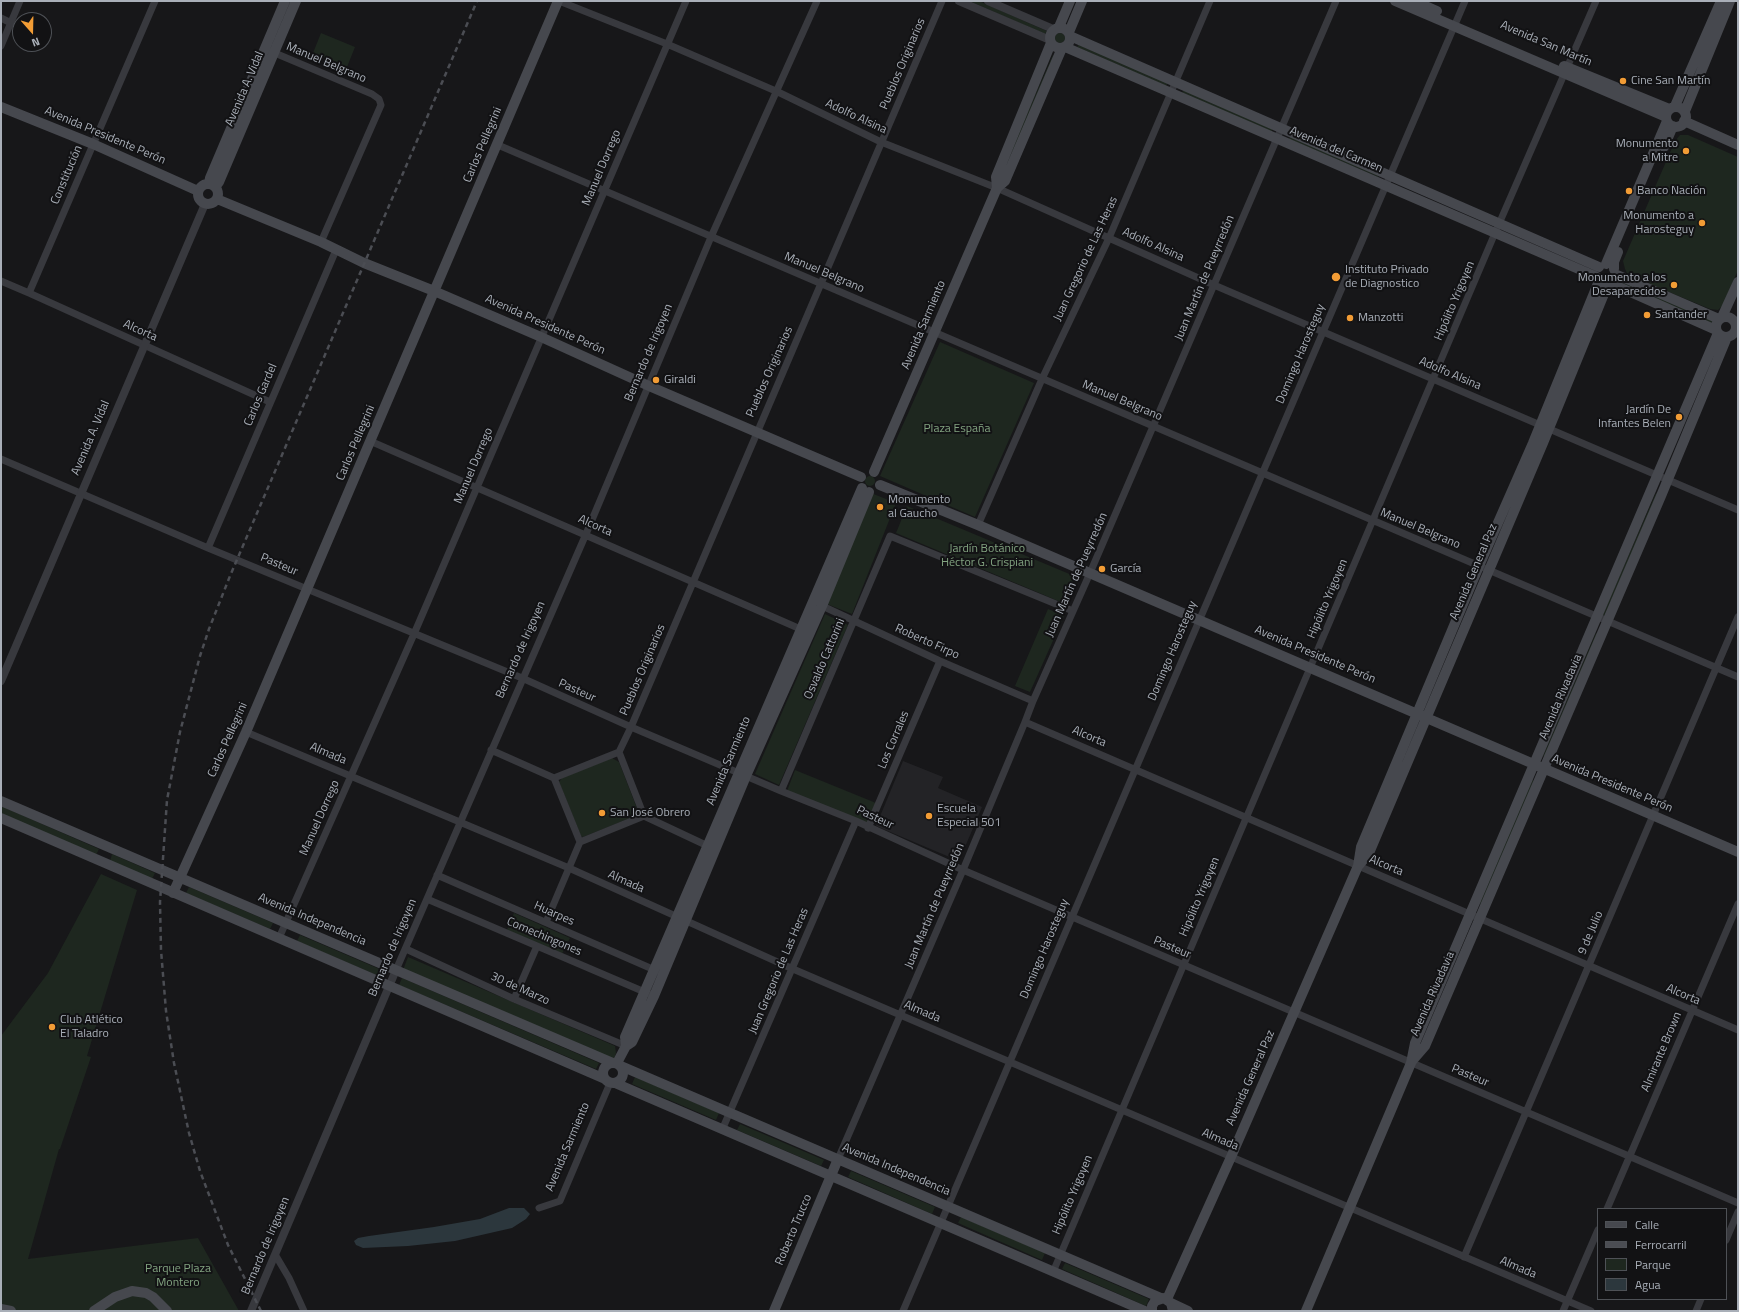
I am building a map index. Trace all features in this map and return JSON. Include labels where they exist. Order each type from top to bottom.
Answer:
[{"type":"main road","name":"Avenida A. Vidal","points":[[285,1],[210,178],[212,185],[219,182],[296,1]]},
{"type":"main road","name":"Carlos Pellegrini","points":[[173,893],[246,732],[308,589],[559,1]]},
{"type":"main road","points":[[1070,1],[1056,28],[1050,34],[1051,42],[1057,48],[1064,47],[1069,43],[1070,34],[1082,1]]},
{"type":"main road","points":[[1395,1],[1455,23]]},
{"type":"main road","name":"Avenida San Martín","points":[[1414,1],[1455,23],[1670,116],[1685,116]]},
{"type":"main road","name":"Avenida General Paz","points":[[1422,716],[1489,570],[1606,275],[1614,262],[1670,116],[1721,1]]},
{"type":"main road","points":[[1670,116],[1678,126],[1685,116],[1730,1]]},
{"type":"main road","points":[[1056,28],[1064,28],[1070,34]]},
{"type":"main road","name":"Avenida del Carmen","points":[[1070,34],[1176,82],[1500,223],[1726,335]]},
{"type":"main road","name":"Avenida Sarmiento","points":[[997,188],[996,177],[1051,42]]},
{"type":"main road","name":"Avenida Sarmiento","points":[[874,472],[997,188],[1005,180],[1064,47]]},
{"type":"main road","name":"Avenida del Carmen","points":[[1064,47],[1495,233],[1721,318]]},
{"type":"main road","name":"Avenida Presidente Perón","points":[[1,106],[93,144],[198,191]]},
{"type":"main road","points":[[1685,116],[1738,138]]},
{"type":"main road","points":[[1685,116],[1738,145]]},
{"type":"main road","points":[[202,185],[212,185],[218,191],[218,199],[212,204],[205,204],[199,199],[198,191],[202,185]]},
{"type":"main road","name":"Avenida Presidente Perón","points":[[218,199],[541,337],[649,386],[861,477]]},
{"type":"main road","points":[[1721,318],[1730,317],[1737,321],[1736,328],[1726,335],[1716,324],[1721,318],[1738,282]]},
{"type":"main road","name":"Avenida Rivadavia","points":[[1306,1311],[1411,1063],[1415,1043],[1597,617],[1658,476],[1726,335]]},
{"type":"main road","name":"Avenida Rivadavia","points":[[1411,1063],[1425,1046],[1668,480],[1726,335]]},
{"type":"main road","name":"Avenida General Paz","points":[[1152,1311],[1153,1303],[1168,1303],[1358,866],[1369,853],[1479,566],[1545,426]]},
{"type":"main road","points":[[868,471],[874,472],[879,476],[880,485],[877,490],[866,490],[860,484],[861,477],[868,471]]},
{"type":"main road","name":"Avenida Presidente Perón","points":[[880,485],[978,525],[1738,852]]},
{"type":"main road","name":"Avenida Sarmiento","points":[[806,631],[813,602],[866,490]]},
{"type":"main road","name":"Avenida Sarmiento","points":[[617,1064],[626,1046],[625,1037],[649,994],[742,775],[806,631],[822,606],[866,490]]},
{"type":"main road","name":"Avenida Independencia","points":[[1,802],[617,1064],[1060,1254],[1188,1311]]},
{"type":"main road","points":[[1,818],[610,1082],[1145,1311]]},
{"type":"main road","points":[[617,1064],[623,1076],[620,1081],[610,1082],[603,1072],[605,1067],[617,1064]]},
{"type":"main road","name":"Roberto Trucco","points":[[774,1311],[838,1159]]},
{"type":"main road","points":[[94,1311],[115,1297],[132,1291],[146,1293],[153,1297],[167,1311]]},
{"type":"main road","points":[[1,1309],[11,1311]]},
{"type":"street","points":[[1,46],[20,1]]},
{"type":"street","name":"Constitución","points":[[29,292],[155,1]]},
{"type":"street","name":"Adolfo Alsina","points":[[559,1],[668,44],[778,92],[881,142],[997,188],[1214,285],[1738,510]]},
{"type":"street","name":"Manuel Dorrego","points":[[279,938],[414,634],[686,1]]},
{"type":"street","name":"Bernardo de Irigoyen","points":[[251,1311],[276,1256],[396,970],[586,534],[711,237],[778,92],[817,1]]},
{"type":"street","name":"Pueblos Originarios","points":[[619,752],[942,1]]},
{"type":"street","points":[[959,1],[1051,42]]},
{"type":"street","points":[[988,1],[1056,28]]},
{"type":"street","name":"Juan Gregorio de Las Heras","points":[[978,525],[1042,379],[1109,238],[1210,1]]},
{"type":"street","name":"Juan Martín de Pueyrredón","points":[[838,1159],[963,870],[1026,722],[1033,701],[1154,427],[1336,1]]},
{"type":"street","name":"Domingo Harosteguy","points":[[903,1311],[1071,916],[1465,1]]},
{"type":"street","name":"Hipólito Yrigoyen","points":[[1053,1272],[1246,817],[1374,521],[1495,233],[1596,1]]},
{"type":"street","points":[[1,18],[11,23]]},
{"type":"street","name":"Manuel Belgrano","points":[[264,49],[372,94],[379,99],[381,105],[321,242]]},
{"type":"street","name":"Manuel Belgrano","points":[[498,145],[1738,677]]},
{"type":"street","name":"Avenida A. Vidal","points":[[1,682],[205,204]]},
{"type":"street","name":"Carlos Gardel","points":[[208,548],[336,250]]},
{"type":"street","name":"Alcorta","points":[[1,282],[29,292],[270,402]]},
{"type":"street","name":"Alcorta","points":[[370,441],[806,631]]},
{"type":"street","name":"Pasteur","points":[[1,459],[208,548],[522,678],[742,775],[856,821],[868,828],[963,870],[1738,1203]]},
{"type":"street","name":"Osvaldo Cattorini","points":[[781,791],[890,536],[1073,611]]},
{"type":"street","name":"Roberto Firpo","points":[[813,602],[854,622],[1033,701]]},
{"type":"street","name":"9 de Julio","points":[[1464,1257],[1738,617]]},
{"type":"street","name":"Los Corrales","points":[[868,828],[940,660]]},
{"type":"street","name":"Alcorta","points":[[1026,722],[1738,1030]]},
{"type":"street","name":"Almada","points":[[246,732],[569,868],[793,969],[1591,1311]]},
{"type":"street","points":[[491,750],[554,778],[580,842]]},
{"type":"street","points":[[554,778],[619,752],[644,816],[712,847]]},
{"type":"street","points":[[546,922],[580,842],[644,816]]},
{"type":"street","name":"Juan Gregorio de Las Heras","points":[[722,1130],[856,821]]},
{"type":"street","name":"Huarpes","points":[[437,875],[658,971]]},
{"type":"street","name":"Comechingones","points":[[427,899],[649,994]]},
{"type":"street","name":"Almirante Brown","points":[[1607,1208],[1738,904]]},
{"type":"street","points":[[514,999],[537,946]]},
{"type":"street","name":"30 de Marzo","points":[[406,949],[514,999],[626,1046]]},
{"type":"street","name":"Avenida Sarmiento","points":[[539,1208],[560,1201],[610,1082]]},
{"type":"street","points":[[1727,1238],[1738,1212]]},
{"type":"street","points":[[1563,1311],[1597,1232]]},
{"type":"street","points":[[276,1256],[289,1278],[304,1311]]},
{"type":"street","points":[[1696,1311],[1701,1300]]},
{"type":"shaded area","name":"Escuela Especial 501","points":[[903,761],[943,777],[938,788],[982,807],[959,861],[876,826]]},
{"type":"green space","points":[[969,1],[979,1],[1047,31],[1045,34]]},
{"type":"green space","points":[[321,33],[355,47],[347,67],[313,53]]},
{"type":"green space","points":[[1058,33],[1062,33],[1064,34],[1064,42],[1058,43],[1055,40],[1055,36]]},
{"type":"green space","points":[[1079,44],[1168,82],[1166,86],[1077,47]]},
{"type":"green space","points":[[1053,55],[1055,56],[1001,178],[999,177]]},
{"type":"green space","points":[[1184,89],[1273,128],[1271,132],[1182,93]]},
{"type":"green space","points":[[1291,135],[1380,174],[1378,177],[1289,139]]},
{"type":"green space","points":[[1680,135],[1688,135],[1738,157],[1738,270],[1723,305],[1718,310],[1710,309],[1628,275],[1623,261],[1675,141]]},
{"type":"green space","points":[[1623,282],[1713,320],[1711,324],[1622,285]]},
{"type":"green space","name":"Plaza España","points":[[940,342],[1034,383],[975,517],[880,476]]},
{"type":"green space","points":[[870,476],[875,481],[870,486],[865,481]]},
{"type":"green space","points":[[871,493],[896,503],[852,614],[827,604]]},
{"type":"green space","points":[[1656,493],[1658,494],[1604,616],[1602,616]]},
{"type":"green space","name":"Jardín Botánico Héctor G. Crispiani","points":[[907,506],[1079,578],[1068,605],[896,533]]},
{"type":"green space","points":[[1048,609],[1064,616],[1030,692],[1015,686]]},
{"type":"green space","points":[[825,614],[848,625],[779,785],[755,774]]},
{"type":"green space","points":[[1596,633],[1598,634],[1545,757],[1543,756]]},
{"type":"green space","points":[[612,758],[619,762],[638,811],[638,815],[583,837],[581,836],[559,782],[562,778]]},
{"type":"green space","points":[[795,770],[876,803],[867,823],[787,791]]},
{"type":"green space","points":[[1532,780],[1534,781],[1481,904],[1479,903]]},
{"type":"green space","points":[[1,806],[99,849],[96,855],[1,814]]},
{"type":"green space","points":[[112,854],[155,873],[152,879],[110,861]]},
{"type":"green space","name":"Parque Plaza Montero","points":[[101,874],[137,890],[87,1056],[91,1057],[59,1149],[28,1259],[198,1238],[239,1311],[1,1311],[1,1036],[48,973]]},
{"type":"green space","points":[[189,887],[273,923],[270,929],[186,893]]},
{"type":"green space","points":[[514,913],[570,938],[562,954],[507,930]]},
{"type":"green space","points":[[300,935],[384,971],[381,977],[297,941]]},
{"type":"green space","points":[[408,957],[615,1046],[616,1053],[614,1059],[403,970]]},
{"type":"green space","points":[[402,978],[599,1063],[596,1069],[399,985]]},
{"type":"green space","points":[[635,1077],[719,1113],[716,1120],[632,1084]]},
{"type":"green space","points":[[740,1124],[824,1160],[821,1166],[737,1130]]},
{"type":"green space","points":[[851,1171],[935,1207],[932,1214],[848,1177]]},
{"type":"green space","points":[[961,1217],[1045,1253],[1042,1260],[958,1223]]},
{"type":"green space","points":[[1065,1263],[1149,1299],[1146,1306],[1062,1269]]},
{"type":"water","points":[[509,1208],[524,1208],[530,1214],[526,1219],[512,1228],[455,1241],[408,1246],[363,1248],[356,1245],[354,1241],[358,1238],[369,1236],[480,1219]]},
{"type":"railway","points":[[261,1311],[228,1245],[200,1171],[189,1133],[174,1063],[166,1011],[161,950],[160,902],[167,800],[180,732],[200,656],[209,629],[230,576],[477,1]]},
{"type":"place","name":"Cine San Martín","points":[[1623,81]]},
{"type":"place","name":"Monumento a Mitre","points":[[1686,151]]},
{"type":"place","name":"Banco Nación","points":[[1629,191]]},
{"type":"place","name":"Monumento a Harosteguy","points":[[1702,223]]},
{"type":"place","name":"Instituto Privado de Diagnostico","points":[[1336,277]]},
{"type":"place","name":"Monumento a los Desaparecidos","points":[[1674,285]]},
{"type":"place","name":"Santander","points":[[1647,315]]},
{"type":"place","name":"Manzotti","points":[[1350,318]]},
{"type":"place","name":"Giraldi","points":[[656,380]]},
{"type":"place","name":"Jardín De Infantes Belen","points":[[1679,417]]},
{"type":"place","name":"Monumento al Gaucho","points":[[880,507]]},
{"type":"place","name":"García","points":[[1102,569]]},
{"type":"place","name":"San José Obrero","points":[[602,813]]},
{"type":"place","name":"Escuela Especial 501","points":[[929,816]]},
{"type":"place","name":"Club Atlético El Taladro","points":[[52,1027]]}]
